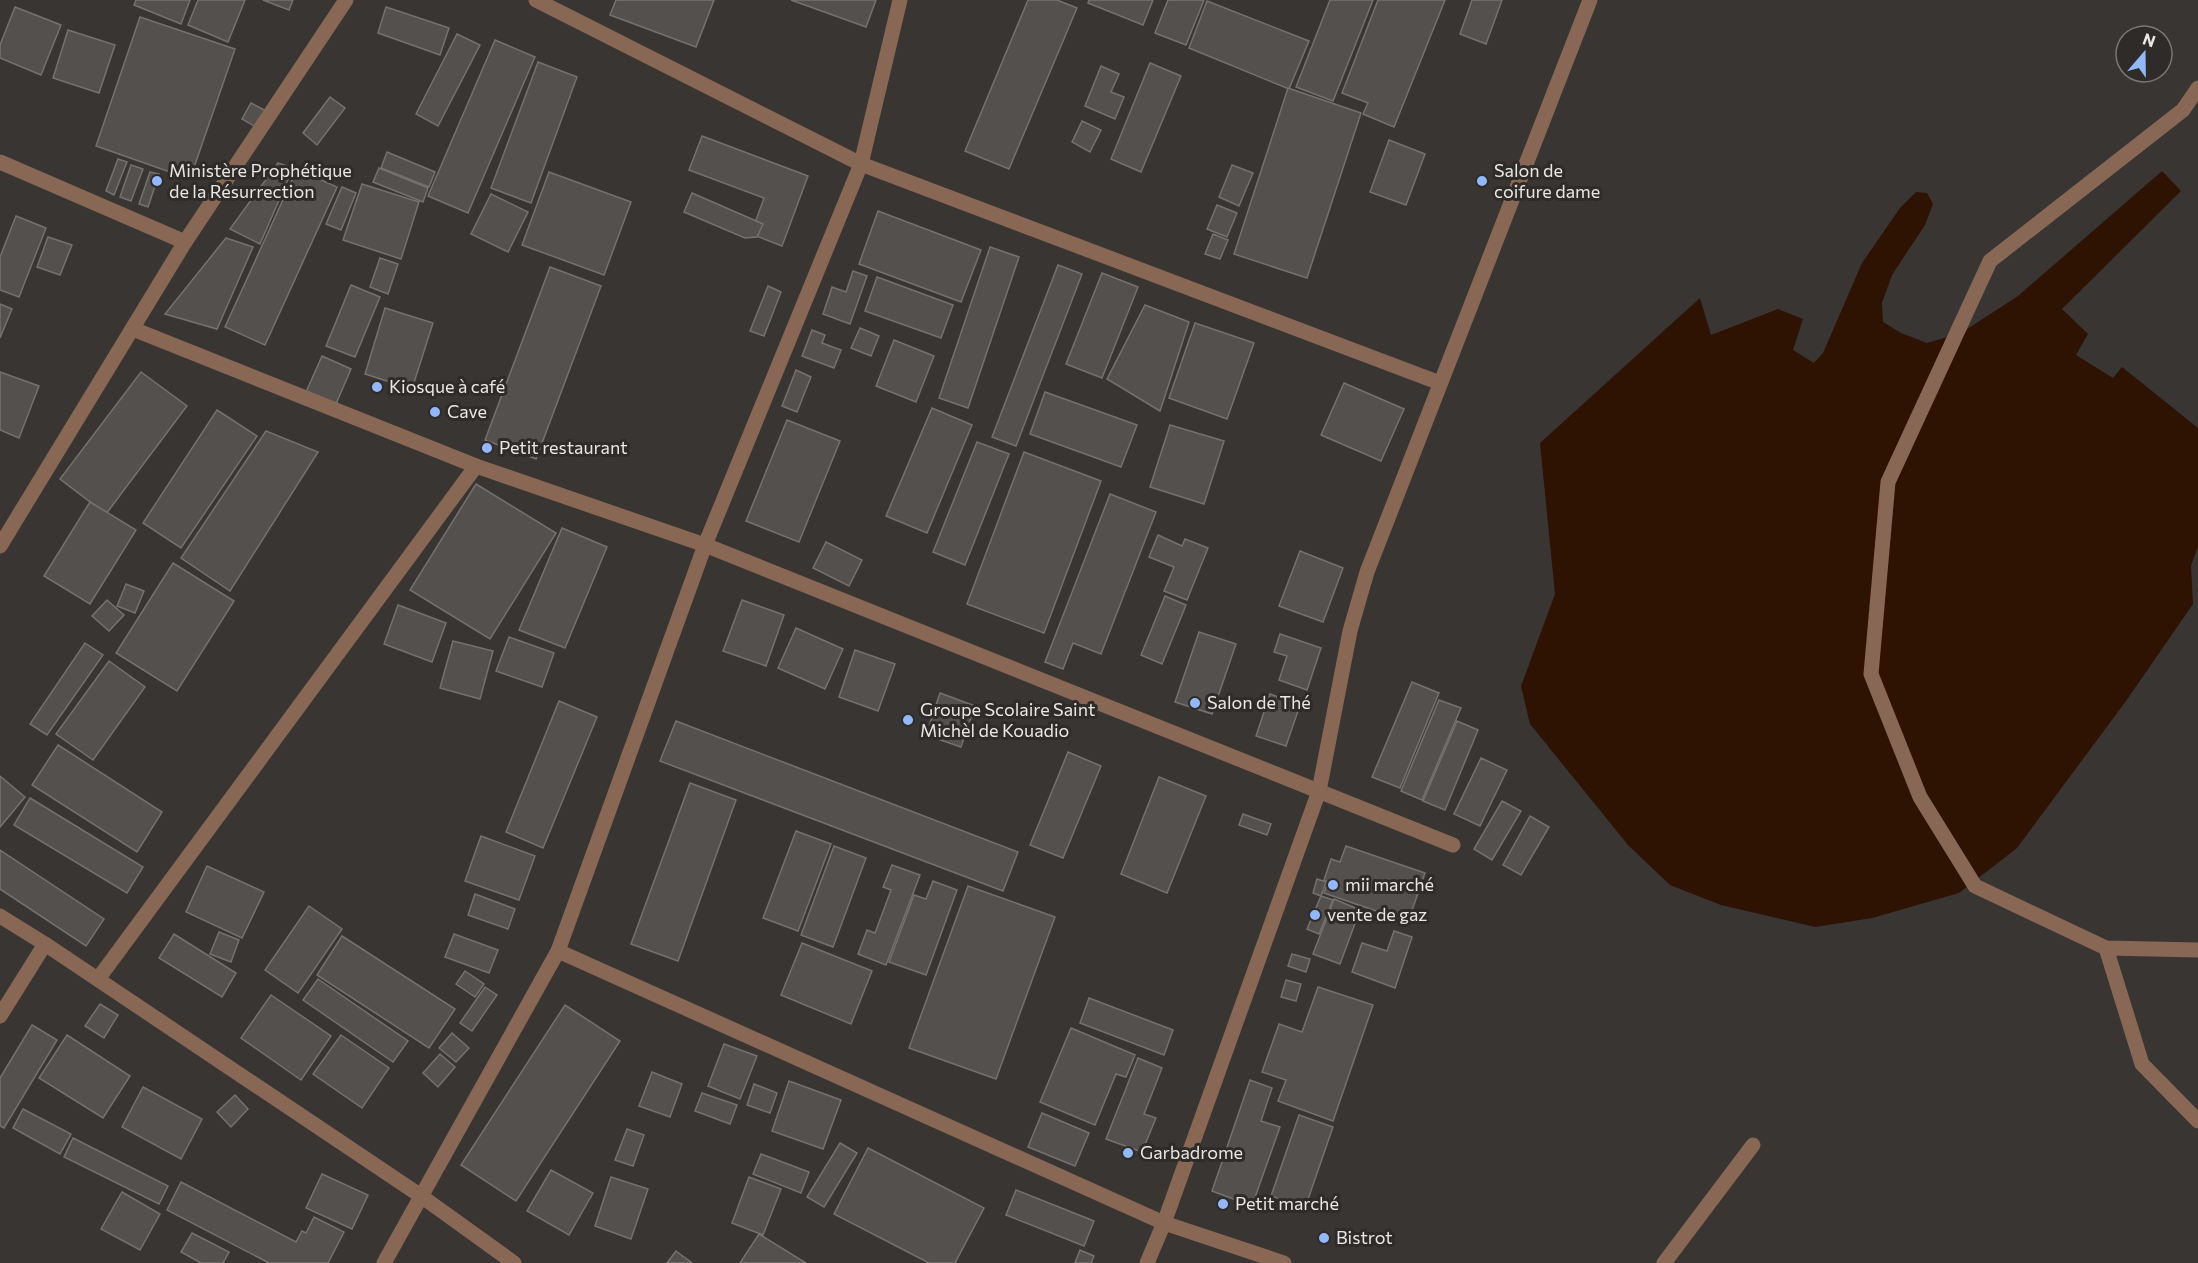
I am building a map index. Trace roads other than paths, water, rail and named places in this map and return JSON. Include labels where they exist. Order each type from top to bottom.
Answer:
[{"type":"street","points":[[0,546],[185,243],[346,0]]},
{"type":"street","points":[[536,0],[861,164],[1440,383]]},
{"type":"street","points":[[384,1263],[558,951],[705,544],[861,164],[900,0]]},
{"type":"street","points":[[1147,1263],[1164,1223],[1319,791],[1350,631],[1367,572],[1590,0]]},
{"type":"street","points":[[2198,87],[2183,110],[1990,261],[1888,482],[1871,674],[1920,797],[1975,886],[2106,948],[2198,951]]},
{"type":"street","points":[[0,162],[185,243]]},
{"type":"street","points":[[133,329],[476,466],[705,544],[1453,845]]},
{"type":"street","points":[[98,979],[476,466]]},
{"type":"street","points":[[0,916],[98,979],[421,1196],[514,1263]]},
{"type":"street","points":[[0,1016],[45,944]]},
{"type":"street","points":[[2106,948],[2142,1064],[2198,1121]]},
{"type":"street","points":[[558,951],[1164,1223],[1284,1263]]},
{"type":"street","points":[[1664,1263],[1753,1145]]},
{"type":"place","name":"Ministère Prophétique de la Résurrection","points":[[157,181]]},
{"type":"place","name":"Salon de coifure dame","points":[[1482,181]]},
{"type":"place","name":"Kiosque à café","points":[[377,387]]},
{"type":"place","name":"Cave","points":[[435,412]]},
{"type":"place","name":"Petit restaurant","points":[[487,448]]},
{"type":"place","name":"Salon de Thé","points":[[1195,703]]},
{"type":"place","name":"Groupe Scolaire Saint Michèl de Kouadio","points":[[908,720]]},
{"type":"place","name":"mii marché","points":[[1333,885]]},
{"type":"place","name":"vente de gaz","points":[[1315,915]]},
{"type":"place","name":"Garbadrome","points":[[1128,1153]]},
{"type":"place","name":"Petit marché","points":[[1223,1204]]},
{"type":"place","name":"Bistrot","points":[[1324,1238]]}]
